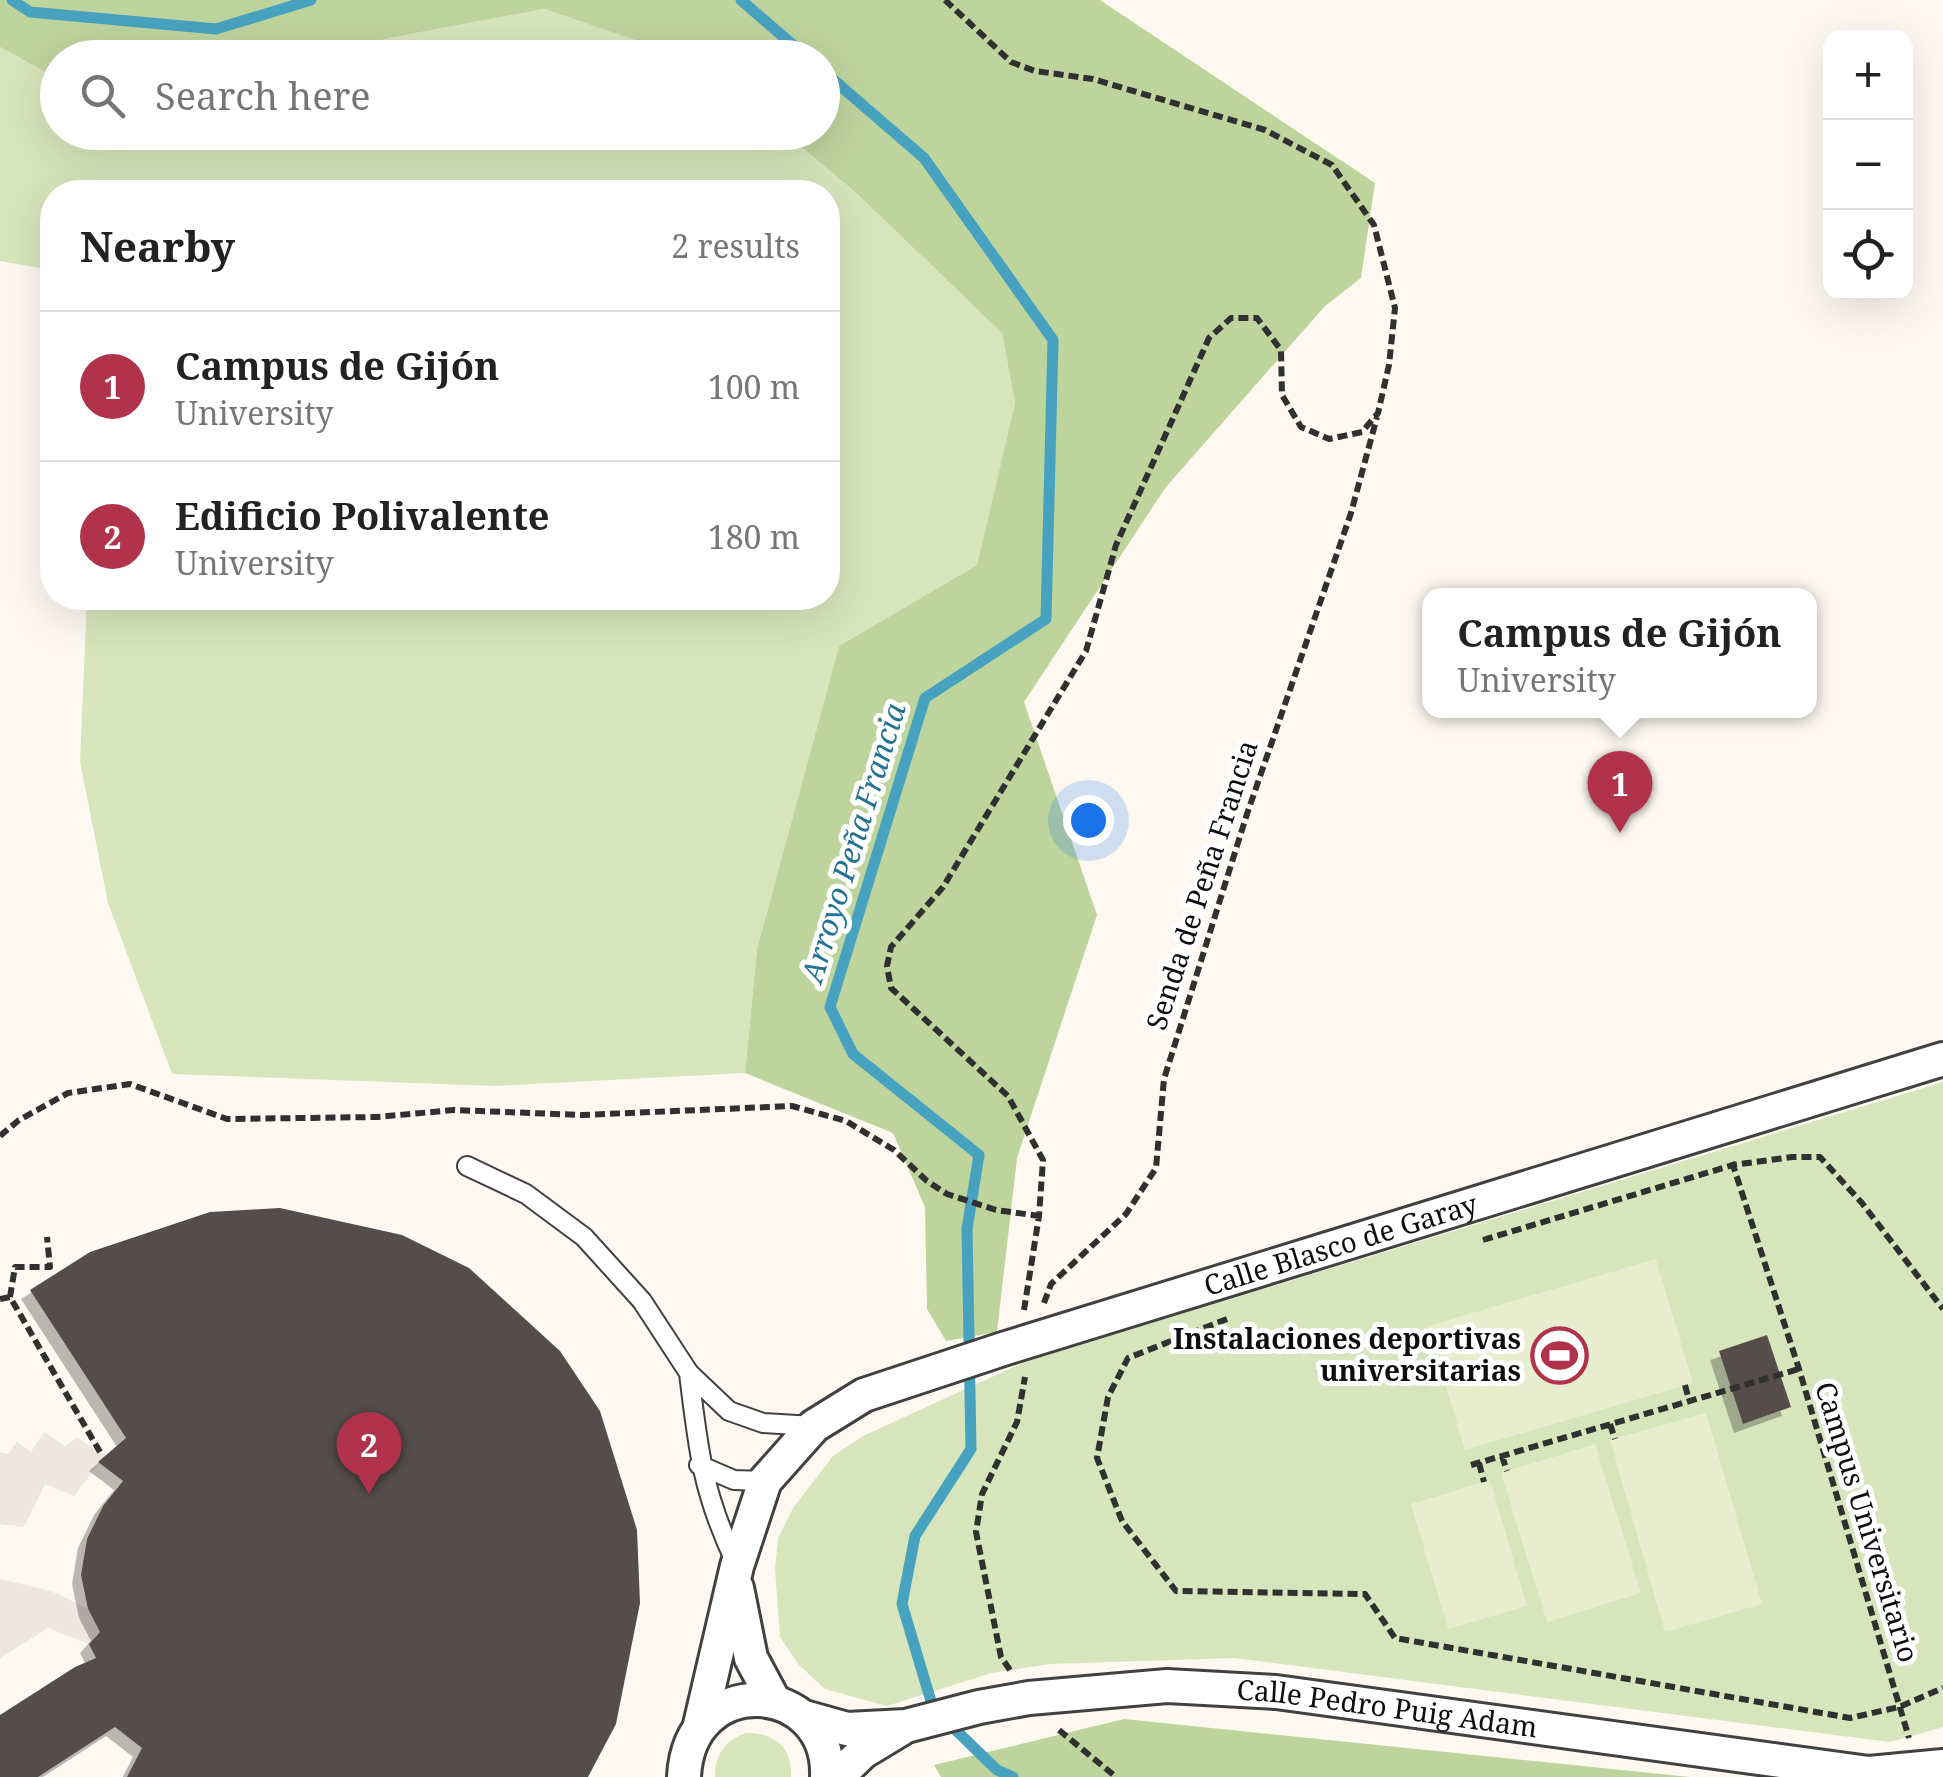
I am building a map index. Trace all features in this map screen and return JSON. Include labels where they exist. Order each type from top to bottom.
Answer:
[{"type":"street","name":"Calle Blasco de Garay","points":[[765,1481],[814,1426],[864,1396],[1016,1345],[1943,1059]]},
{"type":"street","points":[[684,1777],[685,1755],[700,1725],[736,1573],[765,1481]]},
{"type":"street","points":[[736,1573],[751,1658],[774,1701]]},
{"type":"street","name":"Calle Pedro Puig Adam","points":[[774,1701],[804,1717],[847,1729],[906,1726],[979,1706],[1029,1698],[1167,1686],[1276,1692],[1768,1768],[1873,1775],[1943,1766]]},
{"type":"street","points":[[700,1725],[719,1709],[734,1703],[774,1701]]},
{"type":"street","points":[[804,1717],[820,1736],[828,1760],[828,1777]]},
{"type":"street","name":"Calle Pedro Puig Adam","points":[[837,1777],[863,1752],[906,1726]]},
{"type":"lane","points":[[467,1166],[526,1194],[584,1237],[642,1301],[689,1374],[728,1411],[763,1423],[814,1426]]},
{"type":"lane","points":[[689,1374],[700,1465],[736,1573]]},
{"type":"lane","points":[[700,1465],[734,1480],[765,1481]]},
{"type":"path","name":"Senda de Peña Francia","points":[[945,0],[1011,62],[1035,71],[1092,79],[1266,130],[1332,165],[1374,225],[1395,308],[1389,365],[1352,513],[1247,814],[1164,1079],[1156,1168],[1126,1214],[1051,1284],[1016,1345]]},
{"type":"path","name":"Senda de Peña Francia","points":[[1116,1777],[1052,1726],[1001,1657],[976,1532],[982,1494],[1018,1422],[1016,1345],[1039,1216],[1042,1160],[1008,1096],[892,988],[887,966],[892,946],[943,888],[1086,651],[1116,545],[1209,338],[1231,318],[1257,318],[1281,350],[1282,396],[1301,427],[1329,439],[1362,432],[1378,413]]},
{"type":"path","points":[[0,1136],[19,1120],[68,1094],[130,1084],[227,1119],[377,1117],[454,1110],[582,1116],[792,1106],[846,1121],[894,1150],[950,1195],[994,1210],[1039,1216]]},
{"type":"path","name":"Campus Universitario","points":[[1721,1128],[1910,1744]]},
{"type":"path","points":[[1469,1244],[1733,1165],[1820,1157],[1862,1203],[1943,1309]]},
{"type":"path","points":[[47,1237],[50,1266],[15,1266],[10,1297],[100,1452]]},
{"type":"path","points":[[0,1299],[10,1297]]},
{"type":"path","points":[[1244,1313],[1128,1358],[1108,1397],[1097,1458],[1122,1521],[1176,1591],[1366,1594],[1395,1638],[1850,1718],[1899,1707],[1943,1688]]},
{"type":"path","name":"Campus Universitario","points":[[1484,1482],[1475,1464],[1798,1369]]},
{"type":"path","points":[[1685,1385],[1689,1400]]},
{"type":"path","points":[[1610,1424],[1615,1439]]},
{"type":"path","points":[[1502,1456],[1506,1471]]},
{"type":"green space","points":[[0,0],[1100,0],[1375,183],[1361,278],[1325,306],[1166,487],[1024,702],[1097,915],[1017,1158],[997,1332],[946,1341],[927,1309],[925,1207],[893,1133],[745,1073],[757,949],[839,646],[977,565],[1015,403],[1002,333],[854,191],[805,150],[840,150],[840,40],[635,40],[544,9],[383,40],[40,40],[40,69],[0,47]]},
{"type":"green space","points":[[544,9],[635,40],[383,40]]},
{"type":"green space","points":[[0,47],[40,69],[40,150],[805,150],[854,191],[1002,333],[1015,403],[977,565],[839,646],[757,949],[745,1073],[495,1086],[172,1074],[108,903],[80,762],[86,610],[840,610],[840,180],[40,180],[40,268],[0,261]]},
{"type":"green space","points":[[1943,1082],[1943,1727],[1890,1742],[1234,1658],[1051,1664],[991,1673],[887,1706],[825,1689],[799,1665],[780,1637],[775,1569],[778,1538],[793,1508],[833,1456],[863,1436],[1027,1361]]},
{"type":"green space","name":"Instalaciones deportivas universitarias","points":[[1656,1259],[1693,1383],[1465,1450],[1428,1326]]},
{"type":"green space","points":[[1706,1413],[1762,1604],[1665,1632],[1610,1440]]},
{"type":"green space","name":"Instalaciones deportivas universitarias","points":[[1595,1444],[1641,1593],[1547,1622],[1501,1473]]},
{"type":"green space","points":[[1490,1480],[1527,1606],[1448,1629],[1411,1504]]},
{"type":"green space","points":[[1124,1719],[1690,1777],[941,1777],[934,1765]]},
{"type":"green space","points":[[746,1733],[765,1735],[780,1744],[789,1758],[791,1777],[715,1777],[723,1749]]},
{"type":"shaded area","points":[[44,1432],[65,1446],[77,1438],[106,1455],[74,1496],[45,1484],[24,1527],[0,1524],[0,1452],[8,1454],[17,1442],[31,1452]]},
{"type":"shaded area","points":[[0,1579],[51,1591],[88,1609],[100,1632],[89,1644],[48,1628],[0,1658]]},
{"type":"building","points":[[280,1208],[402,1235],[469,1268],[560,1351],[600,1411],[637,1530],[640,1603],[616,1724],[588,1777],[127,1777],[142,1748],[115,1727],[38,1777],[0,1777],[0,1715],[96,1658],[89,1644],[100,1632],[88,1609],[81,1575],[87,1539],[103,1506],[123,1481],[98,1462],[126,1438],[30,1290],[90,1252],[210,1212]]},
{"type":"building","points":[[1767,1335],[1791,1407],[1743,1424],[1719,1351]]},
{"type":"waterway","name":"Arroyo Peña Francia","points":[[12,0],[30,12],[216,29],[311,0]]},
{"type":"waterway","name":"Arroyo Peña Francia","points":[[741,0],[787,40]]},
{"type":"waterway","name":"Arroyo Peña Francia","points":[[840,86],[924,158],[1053,340],[1046,619],[925,698],[830,1007],[853,1054],[979,1155],[967,1229],[971,1449],[915,1536],[902,1604],[933,1708],[997,1770],[1013,1777]]},
{"type":"place","name":"Campus de Gijón","points":[[1620,833]]},
{"type":"place","name":"Instalaciones deportivas universitarias","points":[[1560,1355]]},
{"type":"place","name":"Edificio Polivalente","points":[[369,1494]]}]
